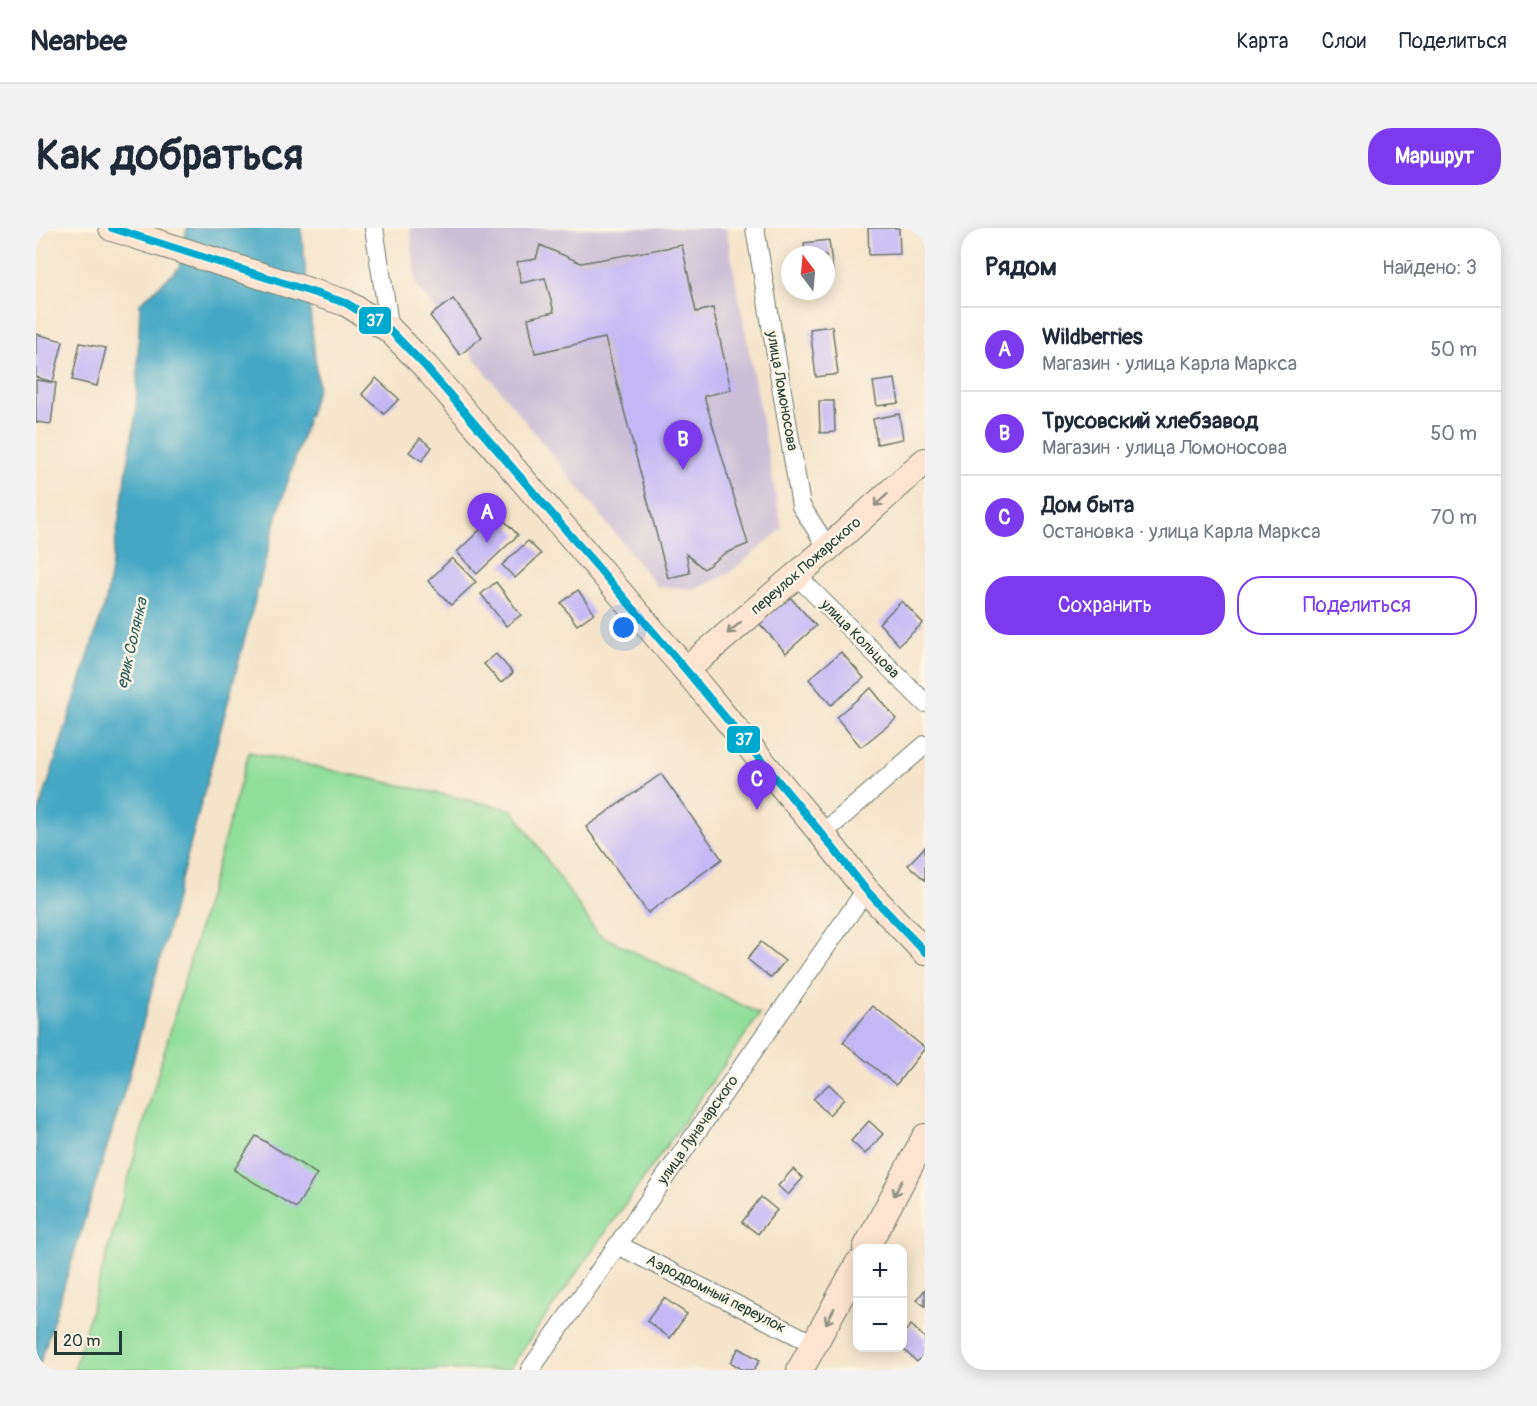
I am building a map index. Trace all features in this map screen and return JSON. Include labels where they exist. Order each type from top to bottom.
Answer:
[{"type":"main road","points":[[112,228],[346,303],[390,330],[425,366],[686,670],[866,890],[925,952]]},
{"type":"main road","name":"переулок Пожарского","points":[[686,670],[925,461]]},
{"type":"main road","points":[[868,1244],[925,1137]]},
{"type":"main road","points":[[800,1370],[853,1273]]},
{"type":"street","points":[[374,228],[390,330]]},
{"type":"street","name":"улица Ломоносова","points":[[755,228],[801,506],[828,548]]},
{"type":"street","name":"улица Кольцова","points":[[795,574],[925,703]]},
{"type":"street","points":[[822,834],[925,745]]},
{"type":"street","name":"улица Луначарского","points":[[530,1370],[866,890]]},
{"type":"street","name":"Аэродромный переулок","points":[[618,1245],[814,1344]]},
{"type":"shaded area","points":[[410,228],[726,228],[782,529],[728,574],[695,589],[657,586],[416,285]]},
{"type":"green space","points":[[249,752],[513,810],[598,934],[760,1014],[508,1370],[74,1370]]},
{"type":"water","name":"ерик Солянка","points":[[187,228],[301,228],[318,386],[278,513],[129,1076],[38,1370],[36,1370],[36,821],[106,600],[136,413],[140,303],[179,268]]},
{"type":"building","points":[[868,228],[899,228],[900,254],[869,255]]},
{"type":"building","points":[[829,240],[830,246],[804,246],[804,243]]},
{"type":"building","points":[[540,245],[581,263],[682,245],[696,312],[713,308],[731,390],[704,396],[748,544],[724,554],[704,569],[686,554],[690,573],[668,578],[605,338],[535,353],[528,318],[554,312],[545,278],[521,283],[517,262],[536,259]]},
{"type":"building","points":[[453,299],[482,337],[460,355],[430,316]]},
{"type":"building","points":[[832,326],[838,374],[816,377],[810,329]]},
{"type":"building","points":[[36,334],[63,341],[53,382],[36,377]]},
{"type":"building","points":[[80,343],[106,348],[97,386],[72,380]]},
{"type":"building","points":[[376,378],[399,399],[384,414],[362,394]]},
{"type":"building","points":[[895,379],[899,403],[877,406],[873,382]]},
{"type":"building","points":[[36,380],[56,383],[51,424],[36,422]]},
{"type":"building","points":[[819,401],[834,401],[835,432],[820,433]]},
{"type":"building","points":[[899,414],[903,439],[877,444],[873,419]]},
{"type":"building","points":[[420,438],[432,447],[422,461],[409,452]]},
{"type":"building","points":[[497,513],[518,535],[477,574],[457,552]]},
{"type":"building","points":[[528,541],[541,554],[515,578],[502,565]]},
{"type":"building","points":[[452,558],[476,582],[451,605],[428,581]]},
{"type":"building","points":[[496,582],[521,615],[506,626],[481,594]]},
{"type":"building","points":[[578,590],[594,613],[577,625],[561,603]]},
{"type":"building","points":[[790,597],[816,626],[786,653],[760,624]]},
{"type":"building","points":[[902,601],[923,623],[899,645],[879,623]]},
{"type":"building","points":[[841,652],[864,678],[831,705],[809,679]]},
{"type":"building","points":[[496,654],[513,673],[501,683],[484,664]]},
{"type":"building","points":[[871,688],[896,719],[861,747],[836,717]]},
{"type":"building","points":[[661,774],[722,859],[648,913],[586,827]]},
{"type":"building","points":[[925,847],[925,880],[908,865]]},
{"type":"building","points":[[761,942],[785,961],[771,978],[747,959]]},
{"type":"building","points":[[873,1006],[925,1048],[896,1085],[843,1042]]},
{"type":"building","points":[[829,1084],[844,1099],[829,1115],[813,1099]]},
{"type":"building","points":[[869,1121],[883,1134],[865,1154],[851,1141]]},
{"type":"building","points":[[256,1136],[317,1174],[296,1208],[234,1170]]},
{"type":"building","points":[[793,1169],[803,1178],[788,1195],[778,1186]]},
{"type":"building","points":[[761,1197],[777,1210],[758,1234],[742,1222]]},
{"type":"building","points":[[925,1289],[925,1306],[917,1300]]},
{"type":"building","points":[[664,1298],[687,1314],[670,1338],[647,1321]]},
{"type":"building","points":[[911,1325],[925,1338],[925,1354],[917,1362],[906,1352],[907,1330]]},
{"type":"building","points":[[739,1348],[760,1360],[754,1370],[743,1370],[730,1362]]},
{"type":"transit line","name":"37","points":[[112,228],[346,303],[390,330],[425,366],[686,670],[866,890],[925,952]]},
{"type":"place","name":"Трусовский хлебзавод","points":[[683,470]]},
{"type":"place","name":"Wildberries","points":[[487,543]]},
{"type":"place","name":"Дом быта","points":[[757,810]]}]
